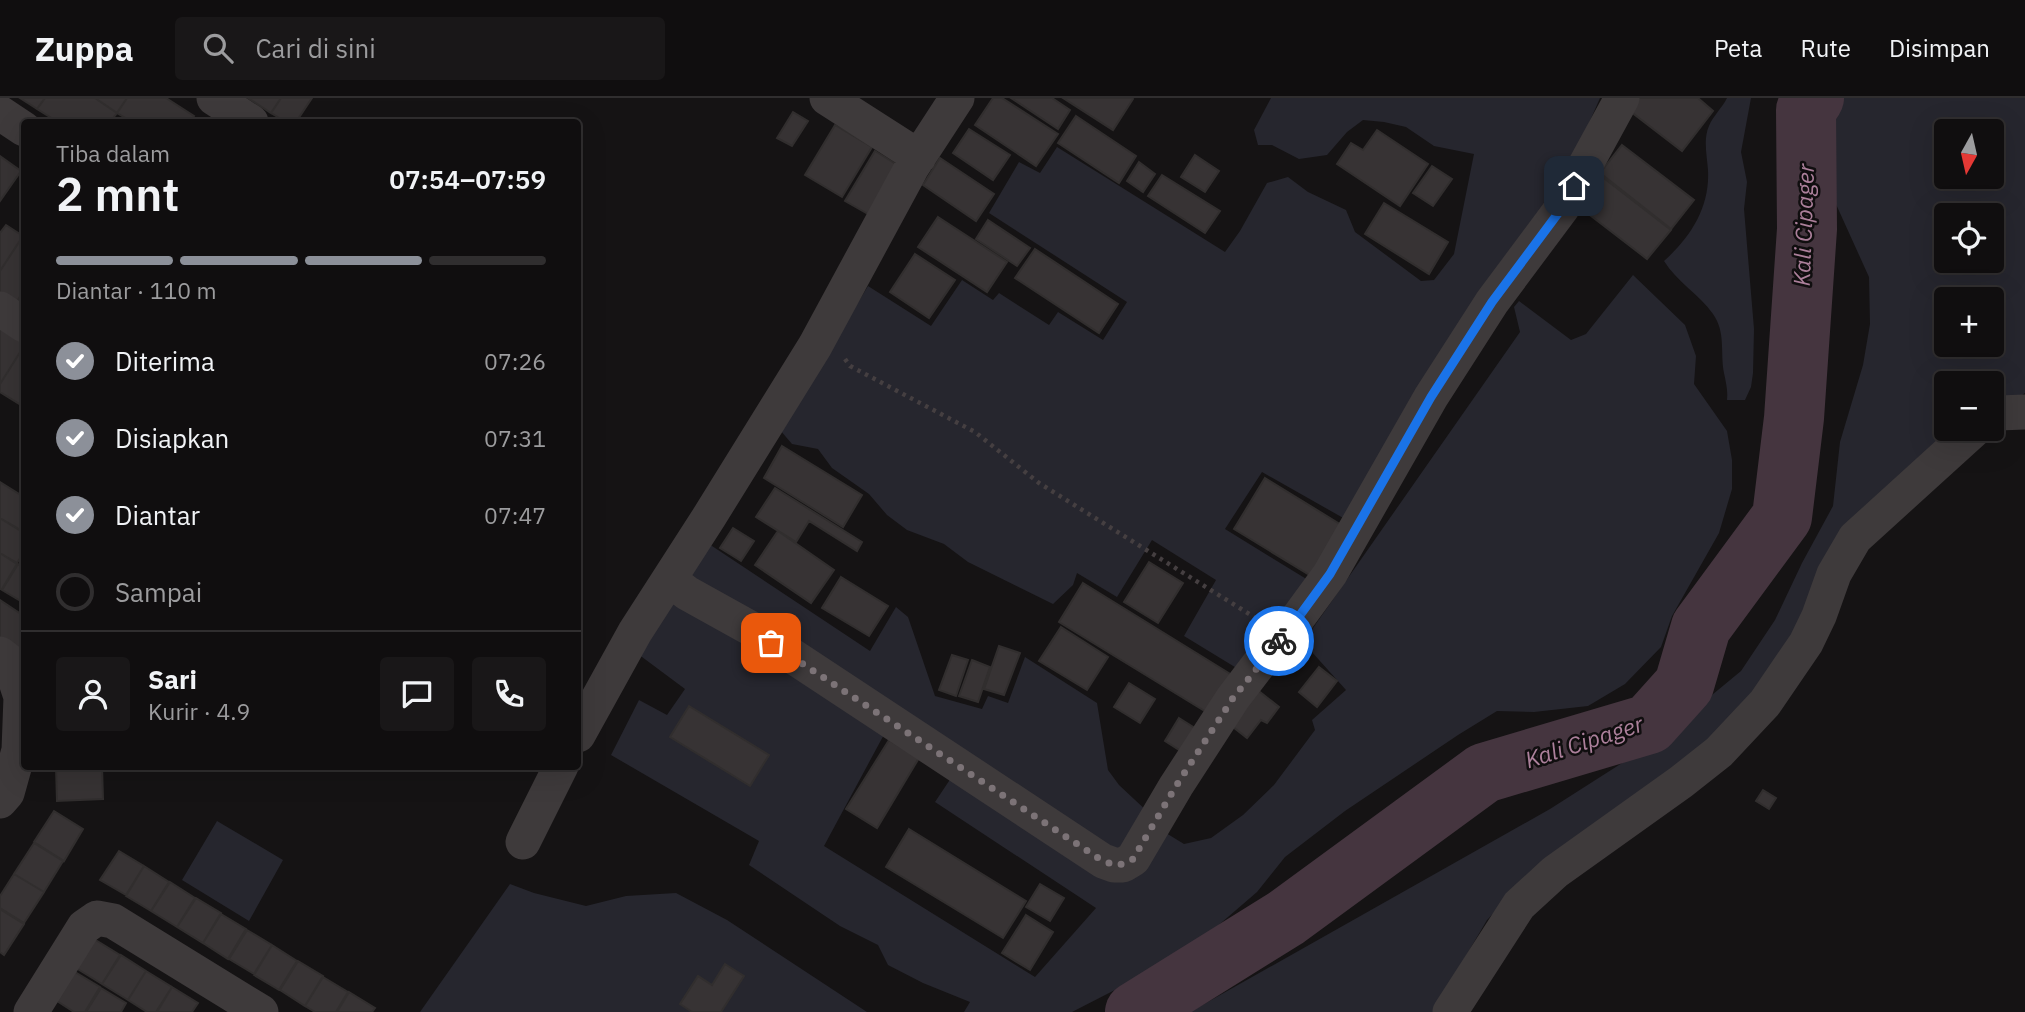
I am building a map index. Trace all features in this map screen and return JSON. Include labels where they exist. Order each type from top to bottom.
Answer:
[{"type":"street","points":[[214,98],[246,119]]},
{"type":"street","points":[[827,98],[919,157]]},
{"type":"street","points":[[581,730],[635,632],[822,332],[919,157],[957,98]]},
{"type":"street","points":[[669,579],[687,593],[750,628],[1094,855],[1114,865],[1123,865],[1133,859],[1233,698],[1330,574],[1431,397],[1485,313],[1562,208],[1622,98]]},
{"type":"street","points":[[0,113],[21,127]]},
{"type":"street","points":[[0,309],[21,323]]},
{"type":"street","points":[[1450,1012],[1519,905],[1555,872],[1719,752],[1765,703],[1806,643],[1819,617],[1834,574],[1856,538],[1973,441]]},
{"type":"street","points":[[0,801],[7,793],[19,750],[21,697],[11,659]]},
{"type":"street","points":[[0,726],[21,697]]},
{"type":"street","points":[[523,842],[559,770]]},
{"type":"street","points":[[31,1012],[84,927],[97,918],[113,921],[261,1012]]},
{"type":"path","points":[[822,332],[850,366],[975,432],[1039,483],[1284,636]]},
{"type":"shaded area","points":[[1271,98],[1600,98],[1565,178],[1345,519],[1262,472],[1225,529],[1308,580],[1243,672],[1184,636],[1216,580],[1152,540],[1117,597],[1077,573],[1073,585],[1053,604],[968,562],[944,544],[907,530],[887,515],[869,494],[832,468],[818,449],[792,444],[780,430],[868,286],[931,326],[962,280],[993,300],[999,293],[1049,325],[1058,312],[1103,340],[1127,302],[989,213],[1019,162],[1040,173],[1057,147],[1225,252],[1267,183],[1288,177],[1308,192],[1346,210],[1355,232],[1421,281],[1434,280],[1454,254],[1474,154],[1434,146],[1406,127],[1363,120],[1347,132],[1327,155],[1299,159],[1272,145],[1258,145],[1254,130]]},
{"type":"shaded area","points":[[1727,98],[1751,98],[1741,152],[1747,182],[1744,209],[1754,329],[1753,373],[1745,400],[1727,400],[1720,328],[1713,314],[1664,261],[1683,242],[1702,209],[1708,184],[1707,131]]},
{"type":"shaded area","points":[[1836,98],[2025,98],[2025,393],[2004,402],[2004,371],[1934,371],[1934,441],[1949,441],[1769,676],[1729,722],[1683,761],[1517,889],[1487,920],[1433,1012],[1190,1012],[1550,809],[1655,742],[1741,671],[1775,620],[1833,506],[1840,442],[1863,365],[1870,324],[1869,277],[1835,202],[1823,134]]},
{"type":"shaded area","points":[[1633,275],[1685,325],[1696,356],[1694,384],[1727,431],[1732,460],[1732,489],[1719,533],[1672,616],[1661,647],[1625,684],[1588,706],[1534,712],[1497,711],[1458,735],[1345,811],[1285,857],[1257,892],[1185,954],[1072,1012],[964,1012],[970,1002],[888,965],[878,945],[840,926],[749,865],[759,841],[611,755],[639,700],[667,715],[685,689],[638,654],[672,595],[887,729],[824,846],[1035,977],[1096,908],[935,802],[953,775],[1115,878],[1166,833],[1184,844],[1211,838],[1243,815],[1274,785],[1315,730],[1312,720],[1346,690],[1302,641],[1520,332],[1514,307],[1519,301],[1571,340],[1586,334]]},
{"type":"shaded area","points":[[709,544],[870,651],[896,607],[908,617],[935,696],[982,709],[988,696],[1008,703],[1025,657],[1097,703],[1108,770],[1119,785],[1150,814],[1114,858],[690,577]]},
{"type":"shaded area","points":[[217,821],[283,860],[249,921],[182,880]]},
{"type":"shaded area","points":[[510,884],[586,906],[626,896],[676,893],[727,920],[867,1012],[420,1012]]},
{"type":"building","points":[[20,98],[45,98],[37,109]]},
{"type":"building","points":[[45,98],[95,98],[117,113],[112,119],[53,119],[37,109]]},
{"type":"building","points":[[95,98],[127,98],[117,113]]},
{"type":"building","points":[[127,98],[166,98],[194,116],[192,119],[127,119],[117,113]]},
{"type":"building","points":[[248,98],[281,98],[271,113]]},
{"type":"building","points":[[281,98],[312,98],[298,119],[281,119],[271,113]]},
{"type":"building","points":[[993,98],[1002,98],[1058,134],[1036,166],[975,125]]},
{"type":"building","points":[[1011,98],[1052,98],[1070,110],[1058,129]]},
{"type":"building","points":[[1063,98],[1132,98],[1133,99],[1113,130]]},
{"type":"building","points":[[1634,98],[1698,98],[1713,111],[1682,151],[1626,108]]},
{"type":"building","points":[[793,112],[808,121],[792,146],[777,138]]},
{"type":"building","points":[[1076,116],[1136,156],[1119,183],[1058,143]]},
{"type":"building","points":[[835,125],[872,147],[842,197],[805,175]]},
{"type":"building","points":[[969,129],[1010,155],[993,180],[953,153]]},
{"type":"building","points":[[1377,130],[1428,164],[1400,206],[1337,164],[1351,143],[1363,150]]},
{"type":"building","points":[[1622,145],[1694,200],[1671,229],[1600,173]]},
{"type":"building","points":[[875,151],[904,169],[875,218],[845,201]]},
{"type":"building","points":[[1195,155],[1219,171],[1205,192],[1181,177]]},
{"type":"building","points":[[0,156],[21,171],[0,201]]},
{"type":"building","points":[[940,158],[994,194],[976,221],[923,185]]},
{"type":"building","points":[[1139,162],[1155,174],[1143,192],[1127,181]]},
{"type":"building","points":[[1432,166],[1452,179],[1433,206],[1413,193]]},
{"type":"building","points":[[1596,172],[1671,230],[1647,259],[1573,202]]},
{"type":"building","points":[[1162,175],[1220,211],[1205,233],[1148,196]]},
{"type":"building","points":[[1384,203],[1448,242],[1429,274],[1365,234]]},
{"type":"building","points":[[938,217],[1007,262],[987,292],[918,247]]},
{"type":"building","points":[[988,220],[1030,248],[1017,266],[976,239]]},
{"type":"building","points":[[6,225],[21,235],[21,239],[0,271],[0,233]]},
{"type":"building","points":[[21,239],[21,295],[16,303],[0,292],[0,271]]},
{"type":"building","points":[[1035,249],[1118,304],[1099,333],[1015,278]]},
{"type":"building","points":[[915,254],[955,280],[929,318],[890,292]]},
{"type":"building","points":[[0,327],[21,338],[21,351],[0,384]]},
{"type":"building","points":[[21,351],[21,405],[0,392],[0,384]]},
{"type":"building","points":[[782,446],[862,495],[843,527],[764,478]]},
{"type":"building","points":[[1265,478],[1343,526],[1311,576],[1234,529]]},
{"type":"building","points":[[0,482],[21,495],[21,530],[0,518]]},
{"type":"building","points":[[775,488],[862,542],[857,551],[809,521],[796,542],[756,517]]},
{"type":"building","points":[[0,518],[21,531],[21,557],[17,563],[0,553]]},
{"type":"building","points":[[733,528],[754,541],[741,561],[720,548]]},
{"type":"building","points":[[778,531],[834,570],[811,603],[755,565]]},
{"type":"building","points":[[0,553],[17,564],[2,589],[0,589]]},
{"type":"building","points":[[1149,562],[1183,583],[1158,623],[1124,602]]},
{"type":"building","points":[[18,564],[21,566],[21,601],[2,590]]},
{"type":"building","points":[[841,577],[888,606],[869,636],[822,608]]},
{"type":"building","points":[[1083,583],[1240,680],[1216,718],[1059,622]]},
{"type":"building","points":[[0,600],[21,614],[21,655],[0,642]]},
{"type":"building","points":[[1061,627],[1108,657],[1087,690],[1039,661]]},
{"type":"building","points":[[999,646],[1020,653],[1004,695],[984,689]]},
{"type":"building","points":[[952,655],[968,660],[956,696],[939,690]]},
{"type":"building","points":[[972,660],[990,667],[978,702],[959,696]]},
{"type":"building","points":[[1319,667],[1337,681],[1317,707],[1299,692]]},
{"type":"building","points":[[1129,683],[1155,699],[1140,723],[1114,707]]},
{"type":"building","points":[[1255,688],[1279,707],[1267,723],[1261,720],[1247,738],[1228,723]]},
{"type":"building","points":[[689,706],[769,755],[750,786],[670,737]]},
{"type":"building","points":[[1179,718],[1198,730],[1184,753],[1165,741]]},
{"type":"building","points":[[889,740],[919,758],[877,828],[846,809]]},
{"type":"building","points":[[56,770],[102,770],[103,799],[57,801]]},
{"type":"building","points":[[1763,790],[1776,798],[1769,809],[1756,801]]},
{"type":"building","points":[[54,811],[83,829],[64,861],[34,842]]},
{"type":"building","points":[[909,829],[1026,901],[1003,938],[886,867]]},
{"type":"building","points":[[34,843],[63,861],[44,892],[14,874]]},
{"type":"building","points":[[119,851],[144,866],[126,895],[100,880]]},
{"type":"building","points":[[144,866],[169,882],[151,911],[126,896]]},
{"type":"building","points":[[14,874],[44,892],[24,923],[0,908],[0,896]]},
{"type":"building","points":[[170,882],[195,898],[177,927],[151,911]]},
{"type":"building","points":[[1040,884],[1064,898],[1050,921],[1026,907]]},
{"type":"building","points":[[196,898],[221,913],[203,943],[177,927]]},
{"type":"building","points":[[0,909],[24,924],[4,955],[0,952]]},
{"type":"building","points":[[221,914],[246,929],[228,959],[203,943]]},
{"type":"building","points":[[1026,915],[1053,932],[1030,970],[1002,953]]},
{"type":"building","points":[[247,930],[272,945],[254,974],[229,959]]},
{"type":"building","points":[[94,939],[120,955],[102,984],[76,968]]},
{"type":"building","points":[[272,945],[297,961],[279,990],[254,975]]},
{"type":"building","points":[[121,955],[146,971],[128,1000],[102,984]]},
{"type":"building","points":[[298,961],[323,976],[305,1006],[280,990]]},
{"type":"building","points":[[725,964],[744,976],[721,1012],[692,1012],[680,1004],[698,976],[712,985]]},
{"type":"building","points":[[146,971],[172,987],[156,1012],[147,1012],[128,1000]]},
{"type":"building","points":[[75,972],[100,987],[85,1012],[74,1012],[57,1001]]},
{"type":"building","points":[[323,977],[348,992],[336,1012],[315,1012],[305,1006]]},
{"type":"building","points":[[172,987],[198,1003],[192,1012],[157,1012]]},
{"type":"building","points":[[101,988],[126,1003],[121,1012],[86,1012]]},
{"type":"building","points":[[349,992],[375,1008],[372,1012],[337,1012]]},
{"type":"waterway","name":"Kali Cipager","points":[[1135,1012],[1286,918],[1484,773],[1649,724],[1684,685],[1701,627],[1782,517],[1794,418],[1807,229],[1806,110],[1814,98]]},
{"type":"way so far","points":[[771,643],[1103,861],[1123,865],[1133,859],[1144,843],[1176,786],[1233,698],[1279,641]]},
{"type":"route","points":[[1279,641],[1330,574],[1431,397],[1492,302],[1562,208],[1574,186]]}]
